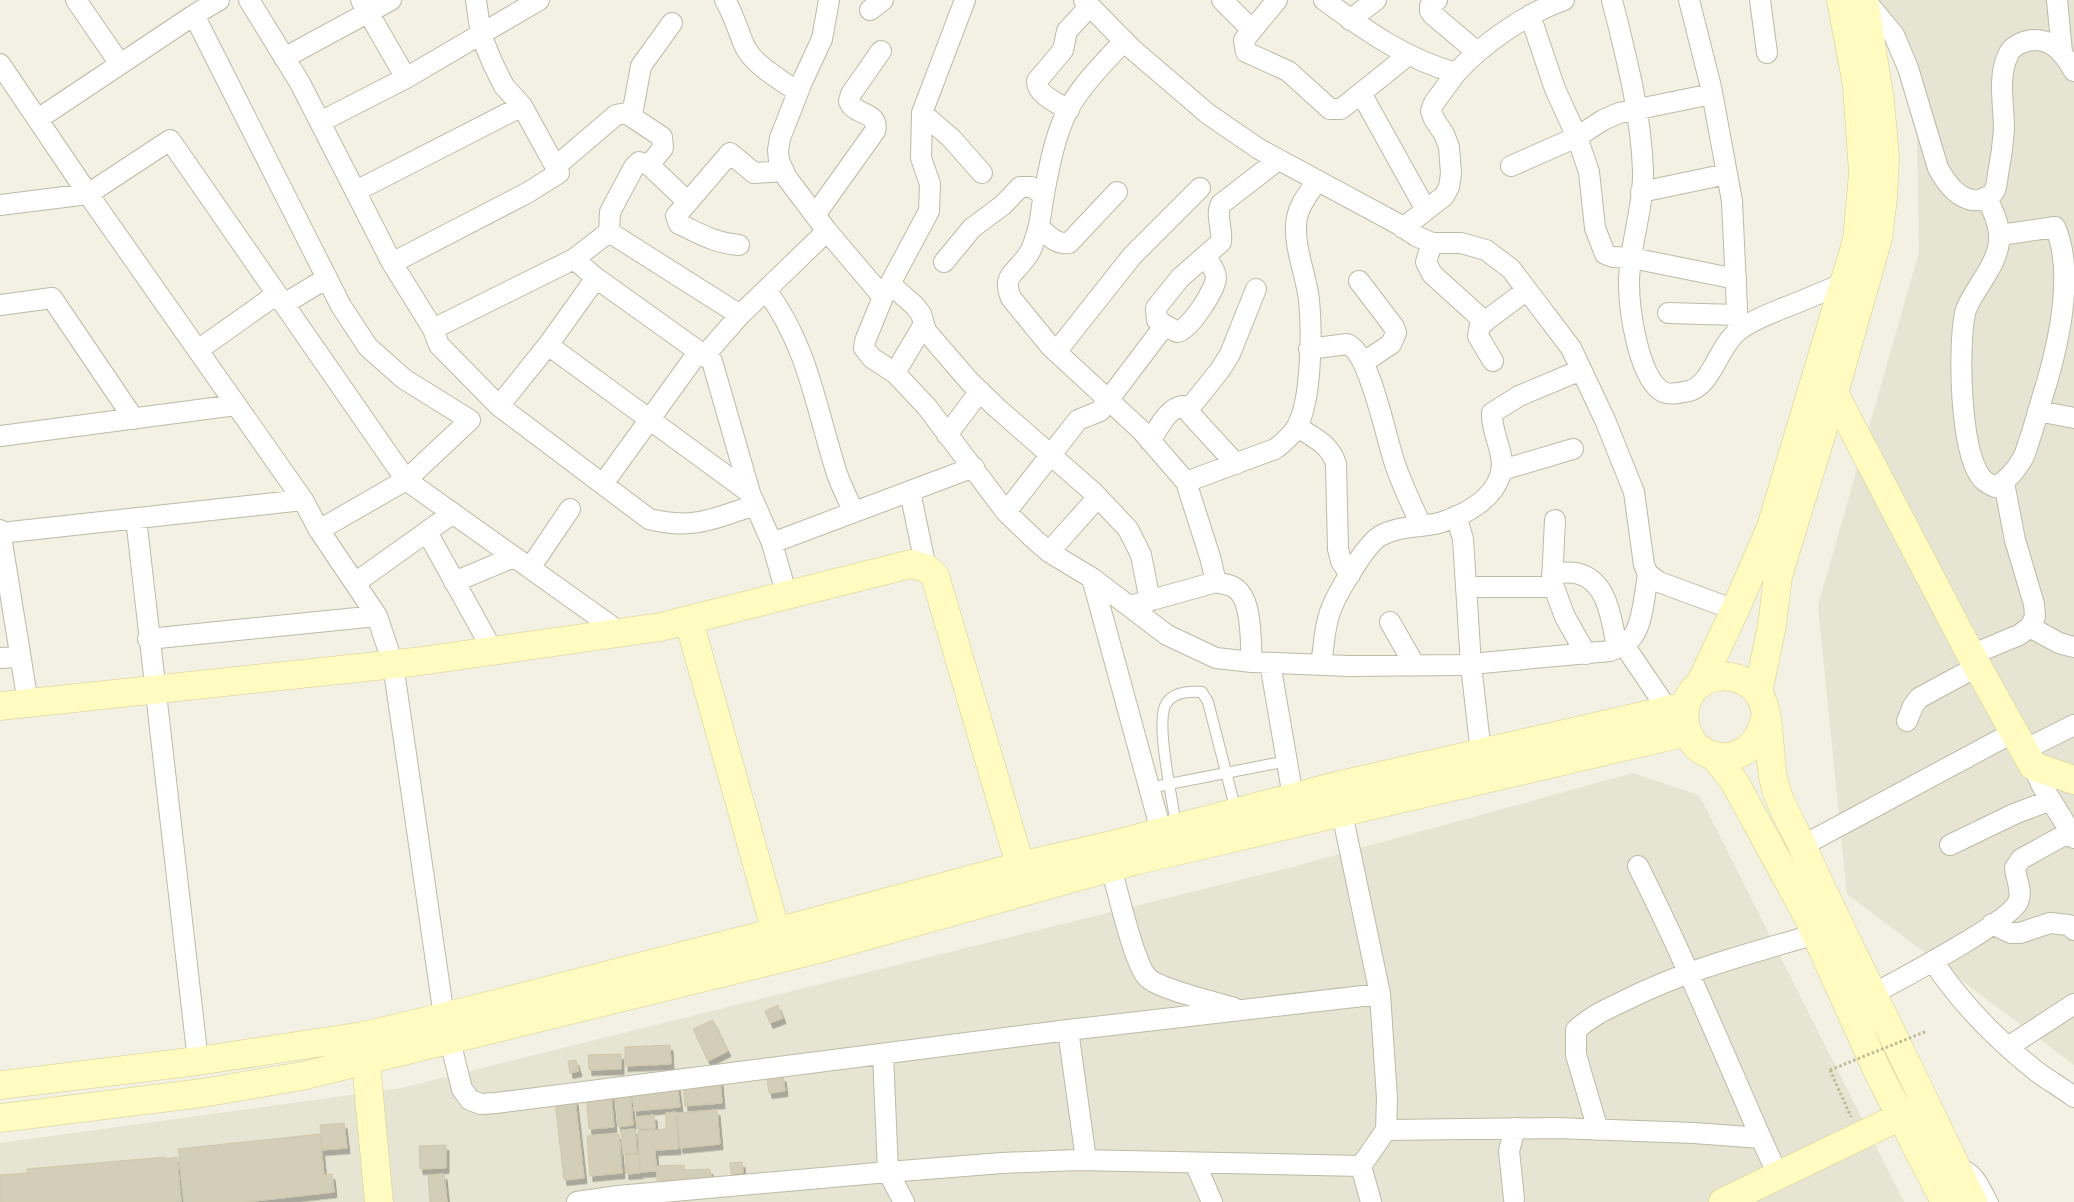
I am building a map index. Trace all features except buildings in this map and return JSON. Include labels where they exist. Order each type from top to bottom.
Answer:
[{"type":"main road","points":[[1841,0],[1857,85],[1863,173],[1857,240],[1771,527],[1735,610],[1685,708],[1701,750],[1714,756],[1738,755],[1749,749],[1758,740],[1763,729],[1762,705],[1778,576],[1834,393],[1878,238],[1885,158],[1880,101],[1864,0]]},
{"type":"main road","points":[[1834,393],[1975,661],[2024,749],[2074,780]]},
{"type":"main road","points":[[0,706],[393,664],[621,633],[689,621],[911,564],[926,568],[935,576],[1024,878]]},
{"type":"main road","points":[[689,621],[776,932]]},
{"type":"main road","points":[[447,1029],[776,932],[1024,878],[1111,868],[1342,813],[1685,708],[1711,678],[1724,676],[1738,678],[1749,684],[1762,705],[1775,788],[1973,1202]]},
{"type":"main road","points":[[0,1085],[198,1061],[364,1048],[819,949],[1024,878],[1099,848],[1293,797],[1685,708]]},
{"type":"main road","points":[[1714,756],[1738,788],[1816,934],[1878,1072],[1945,1202]]},
{"type":"main road","points":[[0,1118],[202,1094],[302,1076],[364,1048]]},
{"type":"main road","points":[[364,1048],[379,1202]]},
{"type":"main road","points":[[1722,1202],[1926,1104]]},
{"type":"street","points":[[76,0],[120,64]]},
{"type":"street","points":[[38,120],[219,0]]},
{"type":"street","points":[[249,0],[320,122],[392,263],[433,329],[440,345],[494,402],[649,519],[669,524],[697,524],[752,499]]},
{"type":"street","points":[[284,58],[364,6],[391,0]]},
{"type":"street","points":[[392,263],[527,193],[559,173],[522,106],[504,86],[493,64],[481,35],[476,0]]},
{"type":"street","points":[[320,122],[406,78],[539,0]]},
{"type":"street","points":[[725,0],[746,48],[753,58],[762,67],[798,92]]},
{"type":"street","points":[[829,0],[822,39],[780,138],[778,150],[784,171],[821,223],[886,291],[915,306],[921,314],[926,331],[980,392],[1098,497],[1128,529],[1136,541],[1141,555],[1150,601]]},
{"type":"street","points":[[965,0],[922,113],[921,158],[930,184],[929,211],[886,291],[865,341],[864,348],[872,358],[895,373],[927,407],[1006,512],[1049,552],[1092,578],[1167,636],[1216,658],[1321,665],[1471,665],[1610,651],[1620,647],[1634,636],[1639,624],[1648,574]]},
{"type":"street","points":[[1222,0],[1252,30]]},
{"type":"street","points":[[1277,0],[1244,40],[1246,52],[1288,71],[1330,110],[1341,109],[1408,56]]},
{"type":"street","points":[[1324,0],[1350,20],[1408,56],[1456,73]]},
{"type":"street","points":[[1350,20],[1376,0]]},
{"type":"street","points":[[1437,0],[1430,6],[1432,14],[1477,52]]},
{"type":"street","points":[[1403,228],[1444,196],[1449,186],[1451,174],[1449,147],[1444,134],[1434,120],[1431,111],[1434,103],[1456,73],[1477,52],[1530,15],[1546,6],[1564,0]]},
{"type":"street","points":[[1612,0],[1636,108],[1643,172],[1629,283],[1636,342],[1640,357],[1654,383],[1660,391],[1668,394],[1700,386],[1708,377],[1724,345],[1738,323],[1732,201],[1712,94],[1690,0]]},
{"type":"street","points":[[1760,0],[1767,53]]},
{"type":"street","points":[[1864,0],[1894,35],[1908,68],[1938,168],[1943,178],[1954,190],[1968,199],[1982,200],[1992,195],[1997,184],[2004,128],[2002,79],[2009,51],[2020,43],[2034,40],[2048,42],[2062,52],[2074,71]]},
{"type":"street","points":[[2057,0],[2062,52]]},
{"type":"street","points":[[1069,110],[1041,91],[1037,85],[1038,81],[1063,50],[1067,31],[1087,3],[1124,40],[1208,114],[1259,149],[1432,242],[1462,242],[1486,250],[1510,269],[1570,348],[1605,420],[1634,492],[1644,565],[1648,574],[1659,582],[1735,610]]},
{"type":"street","points":[[364,6],[406,78]]},
{"type":"street","points":[[194,15],[341,306],[368,347],[404,380],[470,420]]},
{"type":"street","points":[[1530,15],[1556,89],[1577,137],[1589,172],[1595,228],[1605,254],[1736,279]]},
{"type":"street","points":[[632,115],[642,66],[672,23]]},
{"type":"street","points":[[1124,40],[1078,94],[1069,110],[1056,141],[1039,227],[1031,251],[1011,274],[1007,282],[1007,289],[1011,298],[1056,352],[1150,441],[1186,482],[1216,582]]},
{"type":"street","points":[[603,484],[702,353],[766,290],[821,223],[876,131],[876,122],[873,118],[854,109],[849,101],[851,94],[881,51]]},
{"type":"street","points":[[0,64],[88,194],[303,500],[319,530],[377,616],[393,664],[447,1029],[462,1089],[470,1100],[481,1104],[496,1103],[1068,1030],[1380,994]]},
{"type":"street","points":[[1361,93],[1426,210]]},
{"type":"street","points":[[1511,166],[1577,137],[1603,120],[1636,108],[1712,94]]},
{"type":"street","points":[[356,191],[522,106]]},
{"type":"street","points":[[556,166],[616,115],[626,113],[632,115],[662,137],[663,148],[649,165]]},
{"type":"street","points":[[922,113],[952,138],[982,173]]},
{"type":"street","points":[[0,205],[88,194],[170,140],[406,480],[621,633]]},
{"type":"street","points":[[739,245],[720,243],[679,224],[676,216],[730,154],[754,173],[784,171]]},
{"type":"street","points":[[1204,257],[1215,272],[1216,278],[1194,320],[1182,331],[1177,332],[1157,320],[1156,308],[1180,278],[1221,242],[1222,229],[1218,216],[1221,204],[1278,160]]},
{"type":"street","points":[[433,329],[574,259],[609,232],[610,212],[634,167],[639,162],[649,165],[688,202]]},
{"type":"street","points":[[1641,192],[1727,174]]},
{"type":"street","points":[[1186,482],[1275,449],[1286,441],[1297,427],[1304,409],[1309,349],[1309,300],[1296,229],[1297,217],[1302,204],[1318,181]]},
{"type":"street","points":[[944,262],[972,228],[1003,205],[1020,187],[1030,187],[1044,195]]},
{"type":"street","points":[[1056,352],[1132,256],[1200,188]]},
{"type":"street","points":[[1039,227],[1056,241],[1063,244],[1069,243],[1117,192]]},
{"type":"street","points":[[1986,198],[1996,217],[2000,235],[1991,267],[1966,312],[1962,365],[1964,414],[1973,460],[1986,483],[1995,487],[2004,483],[2018,467],[2024,456],[2062,331],[2068,304],[2070,264],[2068,234],[2055,227],[2000,235]]},
{"type":"street","points":[[609,232],[740,316]]},
{"type":"street","points":[[1432,242],[1426,262],[1432,274],[1485,322]]},
{"type":"street","points":[[574,259],[596,278],[712,362],[752,499],[772,544],[787,596]]},
{"type":"street","points":[[198,350],[281,299],[328,278]]},
{"type":"street","points":[[319,530],[406,480],[470,420],[494,402],[548,345],[596,278]]},
{"type":"street","points":[[1359,281],[1394,327],[1396,333],[1392,344],[1364,362]]},
{"type":"street","points":[[1668,313],[1738,323],[1757,319],[1844,283]]},
{"type":"street","points":[[1188,410],[1220,370],[1230,354],[1256,289]]},
{"type":"street","points":[[766,290],[780,309],[797,343],[811,378],[838,475],[854,512]]},
{"type":"street","points":[[1493,362],[1478,336],[1480,325],[1527,290]]},
{"type":"street","points":[[0,305],[52,298],[134,418]]},
{"type":"street","points":[[895,373],[924,324]]},
{"type":"street","points":[[1006,512],[1078,420],[1082,416],[1096,414],[1108,400],[1164,325]]},
{"type":"street","points":[[1309,349],[1347,344],[1353,346],[1358,351],[1373,388],[1383,428],[1395,464],[1421,525]]},
{"type":"street","points":[[548,345],[650,420],[752,499]]},
{"type":"street","points":[[1321,665],[1330,612],[1368,546],[1378,537],[1394,530],[1438,523],[1480,504],[1494,488],[1502,470],[1501,451],[1492,413],[1519,396],[1581,370]]},
{"type":"street","points":[[947,435],[980,392]]},
{"type":"street","points":[[0,436],[236,405]]},
{"type":"street","points":[[1150,441],[1171,410],[1183,406],[1236,464]]},
{"type":"street","points":[[2038,411],[2074,418]]},
{"type":"street","points":[[1297,427],[1325,444],[1333,454],[1336,464],[1338,549],[1350,575]]},
{"type":"street","points":[[1502,470],[1573,449]]},
{"type":"street","points":[[772,544],[974,467]]},
{"type":"street","points":[[1907,721],[1913,706],[1919,698],[2030,627],[2035,617],[2034,604],[2015,540],[2004,483]]},
{"type":"street","points":[[910,492],[926,568]]},
{"type":"street","points":[[1049,552],[1098,497]]},
{"type":"street","points":[[28,703],[0,532],[303,500]]},
{"type":"street","points":[[454,582],[522,562],[570,509]]},
{"type":"street","points":[[355,583],[453,514]]},
{"type":"street","points":[[1456,516],[1463,540],[1471,665],[1481,753]]},
{"type":"street","points":[[136,518],[148,639],[198,1061]]},
{"type":"street","points":[[1555,520],[1552,580],[1565,618],[1586,654]]},
{"type":"street","points":[[427,532],[493,651]]},
{"type":"street","points":[[1466,587],[1552,580],[1574,572],[1586,576],[1596,584],[1610,613],[1620,647],[1685,708]]},
{"type":"street","points":[[1092,578],[1149,788],[1169,829]]},
{"type":"street","points":[[1130,606],[1216,582],[1234,587],[1244,596],[1287,761],[1293,797]]},
{"type":"street","points":[[148,639],[377,616]]},
{"type":"street","points":[[1390,622],[1415,666]]},
{"type":"street","points":[[2030,627],[2059,643],[2074,647]]},
{"type":"street","points":[[0,658],[20,656]]},
{"type":"street","points":[[1802,846],[2024,749],[2074,725]]},
{"type":"street","points":[[1873,994],[1933,961],[1992,924],[2017,905],[2020,889],[2015,868],[2021,859],[2072,835],[2024,749]]},
{"type":"street","points":[[1950,844],[2014,814],[2051,800]]},
{"type":"street","points":[[1342,813],[1380,994],[1387,1098],[1386,1130],[1361,1166]]},
{"type":"street","points":[[1638,866],[1669,927],[1687,973],[1778,1175]]},
{"type":"street","points":[[1111,868],[1138,962],[1148,978],[1163,986],[1240,1010]]},
{"type":"street","points":[[1992,924],[2011,933],[2020,933],[2050,923],[2070,925],[2074,930]]},
{"type":"street","points":[[1598,1130],[1576,1055],[1576,1030],[1590,1017],[1656,985],[1687,973],[1816,934]]},
{"type":"street","points":[[1933,961],[1966,1007],[2037,1072],[2074,1098]]},
{"type":"street","points":[[2008,1047],[2074,1004]]},
{"type":"street","points":[[1068,1030],[1086,1160]]},
{"type":"street","points":[[883,1054],[888,1172],[904,1202]]},
{"type":"street","points":[[1386,1130],[1515,1128],[1761,1138]]},
{"type":"street","points":[[1514,1199],[1509,1151],[1515,1128]]},
{"type":"street","points":[[577,1202],[1002,1163],[1086,1160],[1361,1166]]},
{"type":"street","points":[[1195,1163],[1212,1202]]},
{"type":"street","points":[[1361,1166],[1371,1202]]},
{"type":"lane","points":[[1169,829],[1170,784],[1162,733],[1163,715],[1165,705],[1172,697],[1184,692],[1202,692],[1208,702],[1236,812]]},
{"type":"lane","points":[[1149,788],[1287,761]]},
{"type":"lane","points":[[1954,1162],[1975,1170],[1993,1202]]},
{"type":"path","points":[[1860,1136],[1830,1070],[1927,1031]]},
{"type":"shaded area","points":[[1878,0],[2074,0],[2074,1065],[1847,894],[1818,606],[1919,252],[1917,134]]},
{"type":"shaded area","points":[[1633,773],[1699,795],[1904,1202],[0,1202],[0,1143],[402,1088],[1292,867]]}]
